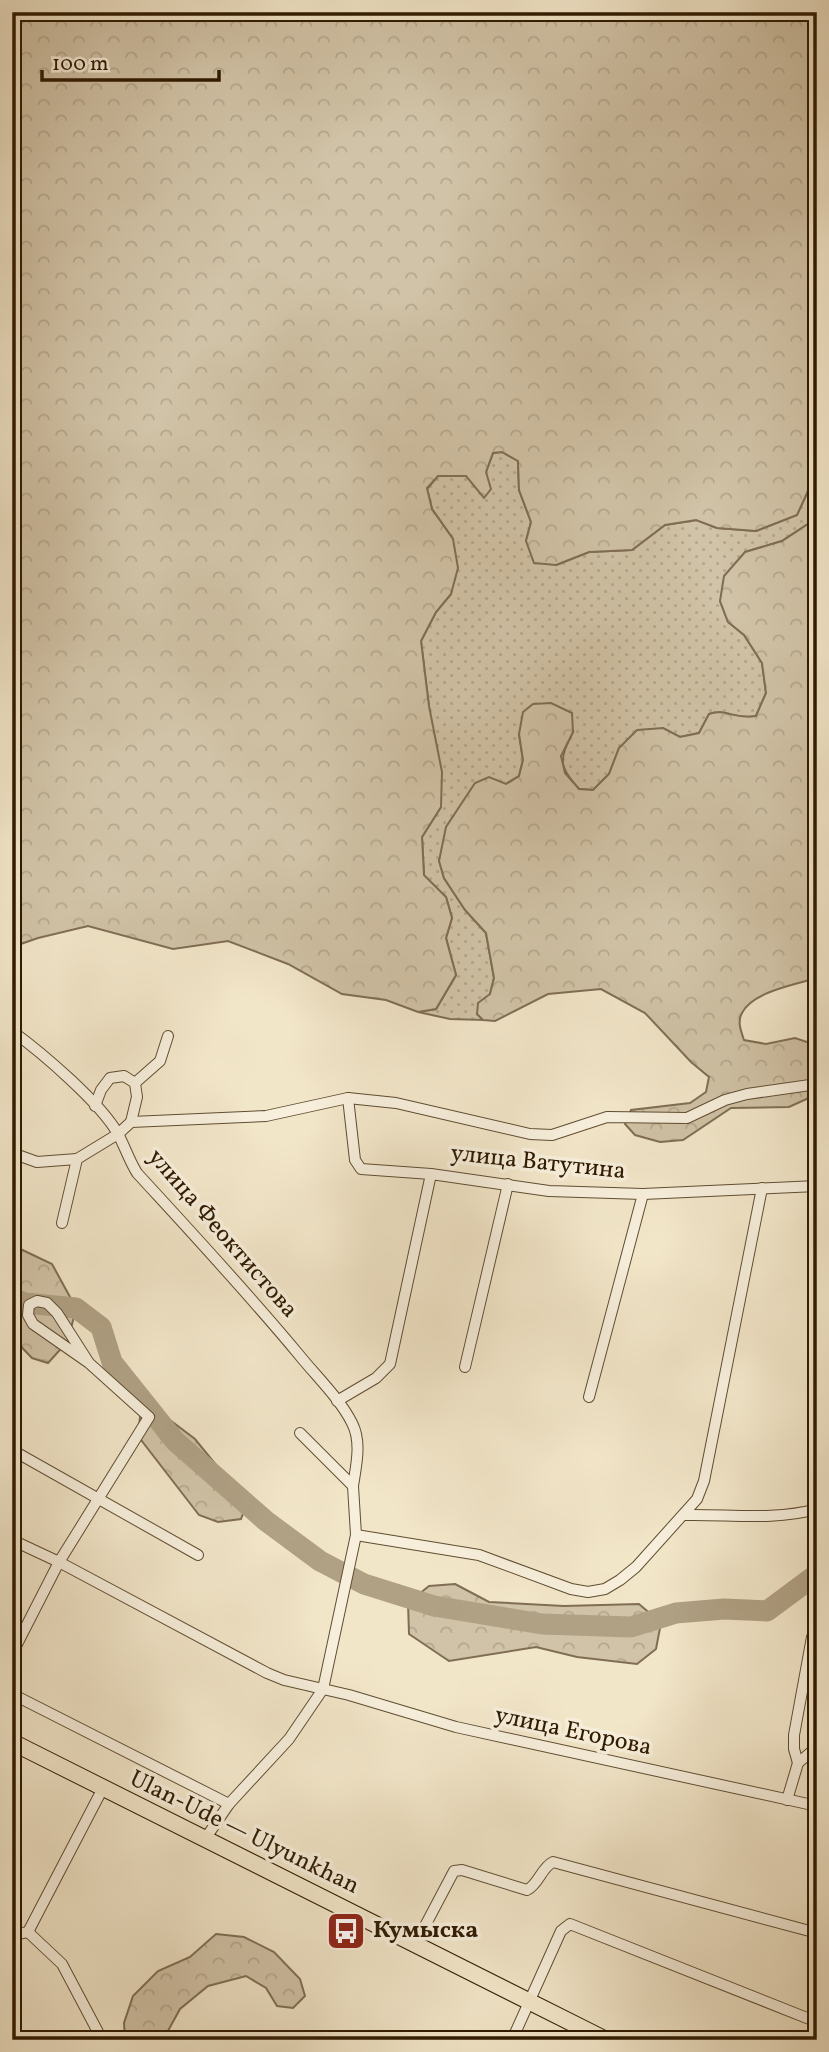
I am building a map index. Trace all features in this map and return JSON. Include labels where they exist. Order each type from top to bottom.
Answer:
[{"type":"main road","name":"Ulan-Ude — Ulyunkhan","points":[[12,1742],[606,2040]]},
{"type":"street","name":"улица Феоктистова","points":[[12,1031],[30,1044],[95,1106],[118,1133],[126,1155],[137,1173],[260,1307],[337,1401],[352,1423],[357,1436],[358,1453],[353,1486],[356,1535],[323,1689],[289,1739],[229,1804],[205,1839]]},
{"type":"street","points":[[135,1083],[160,1061],[168,1036]]},
{"type":"street","points":[[12,1153],[37,1162],[77,1160],[131,1122],[137,1097],[135,1083],[124,1076],[110,1078],[101,1090],[95,1106]]},
{"type":"street","points":[[131,1122],[266,1116],[348,1098],[396,1103],[530,1134],[552,1135],[607,1117],[687,1118],[725,1100],[747,1094],[817,1084]]},
{"type":"street","points":[[348,1098],[355,1160],[361,1169],[431,1174]]},
{"type":"street","points":[[62,1223],[77,1160]]},
{"type":"street","name":"улица Ватутина","points":[[337,1401],[376,1378],[390,1364],[431,1174],[549,1191],[643,1194],[817,1186]]},
{"type":"street","points":[[466,1367],[508,1184]]},
{"type":"street","points":[[356,1535],[479,1555],[571,1589],[588,1592],[605,1589],[636,1567],[685,1515],[697,1499],[704,1482],[762,1188]]},
{"type":"street","points":[[589,1397],[643,1194]]},
{"type":"street","points":[[12,1654],[59,1562],[149,1417],[89,1363],[33,1324],[28,1315],[29,1305],[37,1301],[47,1303],[57,1313],[89,1363]]},
{"type":"street","points":[[300,1433],[353,1486]]},
{"type":"street","points":[[12,1450],[198,1555]]},
{"type":"street","points":[[685,1515],[762,1517],[817,1509]]},
{"type":"street","name":"улица Егорова","points":[[12,1540],[59,1562],[267,1673],[456,1727],[817,1806]]},
{"type":"street","points":[[787,1800],[798,1763],[794,1735],[812,1637]]},
{"type":"street","points":[[12,1694],[229,1804]]},
{"type":"street","points":[[798,1763],[817,1747]]},
{"type":"street","points":[[28,1932],[103,1788]]},
{"type":"street","points":[[416,1943],[454,1871],[462,1870],[527,1890],[552,1862],[817,1933]]},
{"type":"street","points":[[512,2040],[561,1931],[570,1924],[817,2022]]},
{"type":"street","points":[[12,1935],[28,1932]]},
{"type":"street","points":[[28,1932],[62,1964],[98,2032],[98,2040]]},
{"type":"green space","points":[[12,12],[817,12],[817,471],[797,515],[756,531],[717,528],[696,520],[665,525],[632,550],[589,552],[556,565],[534,563],[526,541],[531,522],[519,490],[518,461],[502,452],[493,453],[486,472],[491,489],[484,498],[466,476],[438,476],[427,488],[432,509],[453,539],[458,568],[451,594],[436,612],[421,641],[429,706],[442,772],[441,807],[422,837],[424,875],[446,897],[452,918],[446,938],[456,975],[436,1009],[418,1012],[386,1000],[342,994],[288,964],[228,941],[173,949],[88,926],[12,947]]},
{"type":"green space","points":[[502,452],[518,461],[519,490],[531,522],[526,541],[556,565],[589,552],[632,550],[665,525],[697,520],[717,528],[756,531],[797,515],[817,471],[817,522],[811,522],[782,541],[745,552],[720,601],[728,622],[744,635],[762,663],[766,693],[756,716],[742,717],[720,712],[709,714],[699,733],[680,737],[663,728],[619,748],[609,774],[593,790],[579,789],[564,768],[563,756],[573,732],[519,734],[523,760],[519,776],[506,784],[439,860],[444,878],[465,910],[486,933],[494,978],[490,994],[477,1014],[483,1020],[450,1019],[418,1012],[436,1009],[456,975],[446,938],[452,918],[446,897],[424,876],[422,837],[441,807],[421,641],[436,612],[451,594],[453,539],[432,509],[427,489],[438,476],[466,476],[486,472],[493,453]]},
{"type":"green space","points":[[811,522],[817,522],[817,978],[765,994],[747,1006],[740,1023],[744,1040],[766,1044],[795,1038],[813,1044],[816,1064],[811,1097],[789,1107],[731,1108],[683,1140],[660,1142],[635,1135],[625,1124],[631,1110],[690,1103],[706,1092],[709,1077],[691,1062],[645,1013],[601,989],[548,994],[495,1021],[483,1020],[477,1014],[478,1003],[490,994],[494,978],[486,933],[465,910],[444,878],[439,861],[446,827],[475,783],[489,777],[506,784],[519,776],[523,760],[519,734],[523,712],[533,704],[551,703],[572,713],[573,732],[561,756],[565,773],[579,789],[593,790],[609,774],[619,748],[637,730],[663,728],[680,737],[699,733],[709,714],[720,712],[742,717],[756,716],[766,693],[762,663],[744,635],[728,622],[720,601],[724,576],[745,552],[782,541]]},
{"type":"green space","points":[[12,1245],[52,1264],[76,1308],[68,1341],[48,1363],[32,1358],[12,1337]]},
{"type":"green space","points":[[158,1411],[195,1439],[247,1503],[241,1519],[218,1522],[199,1515],[138,1436],[140,1417]]},
{"type":"green space","points":[[455,1584],[489,1602],[564,1606],[639,1604],[661,1623],[656,1649],[637,1664],[577,1657],[536,1647],[449,1661],[409,1634],[408,1603],[429,1586]]},
{"type":"green space","points":[[216,1934],[244,1937],[274,1952],[300,1979],[305,1996],[293,2008],[277,2006],[266,1988],[246,1976],[208,1986],[180,2009],[163,2040],[125,2040],[124,2023],[133,1996],[158,1971],[190,1957]]},
{"type":"waterway","points":[[12,1298],[25,1303],[76,1308],[101,1327],[112,1362],[175,1441],[266,1521],[320,1561],[364,1584],[434,1606],[542,1624],[631,1627],[676,1613],[724,1609],[767,1611],[817,1574]]},
{"type":"place","name":"Кумыска","points":[[346,1931]]}]
